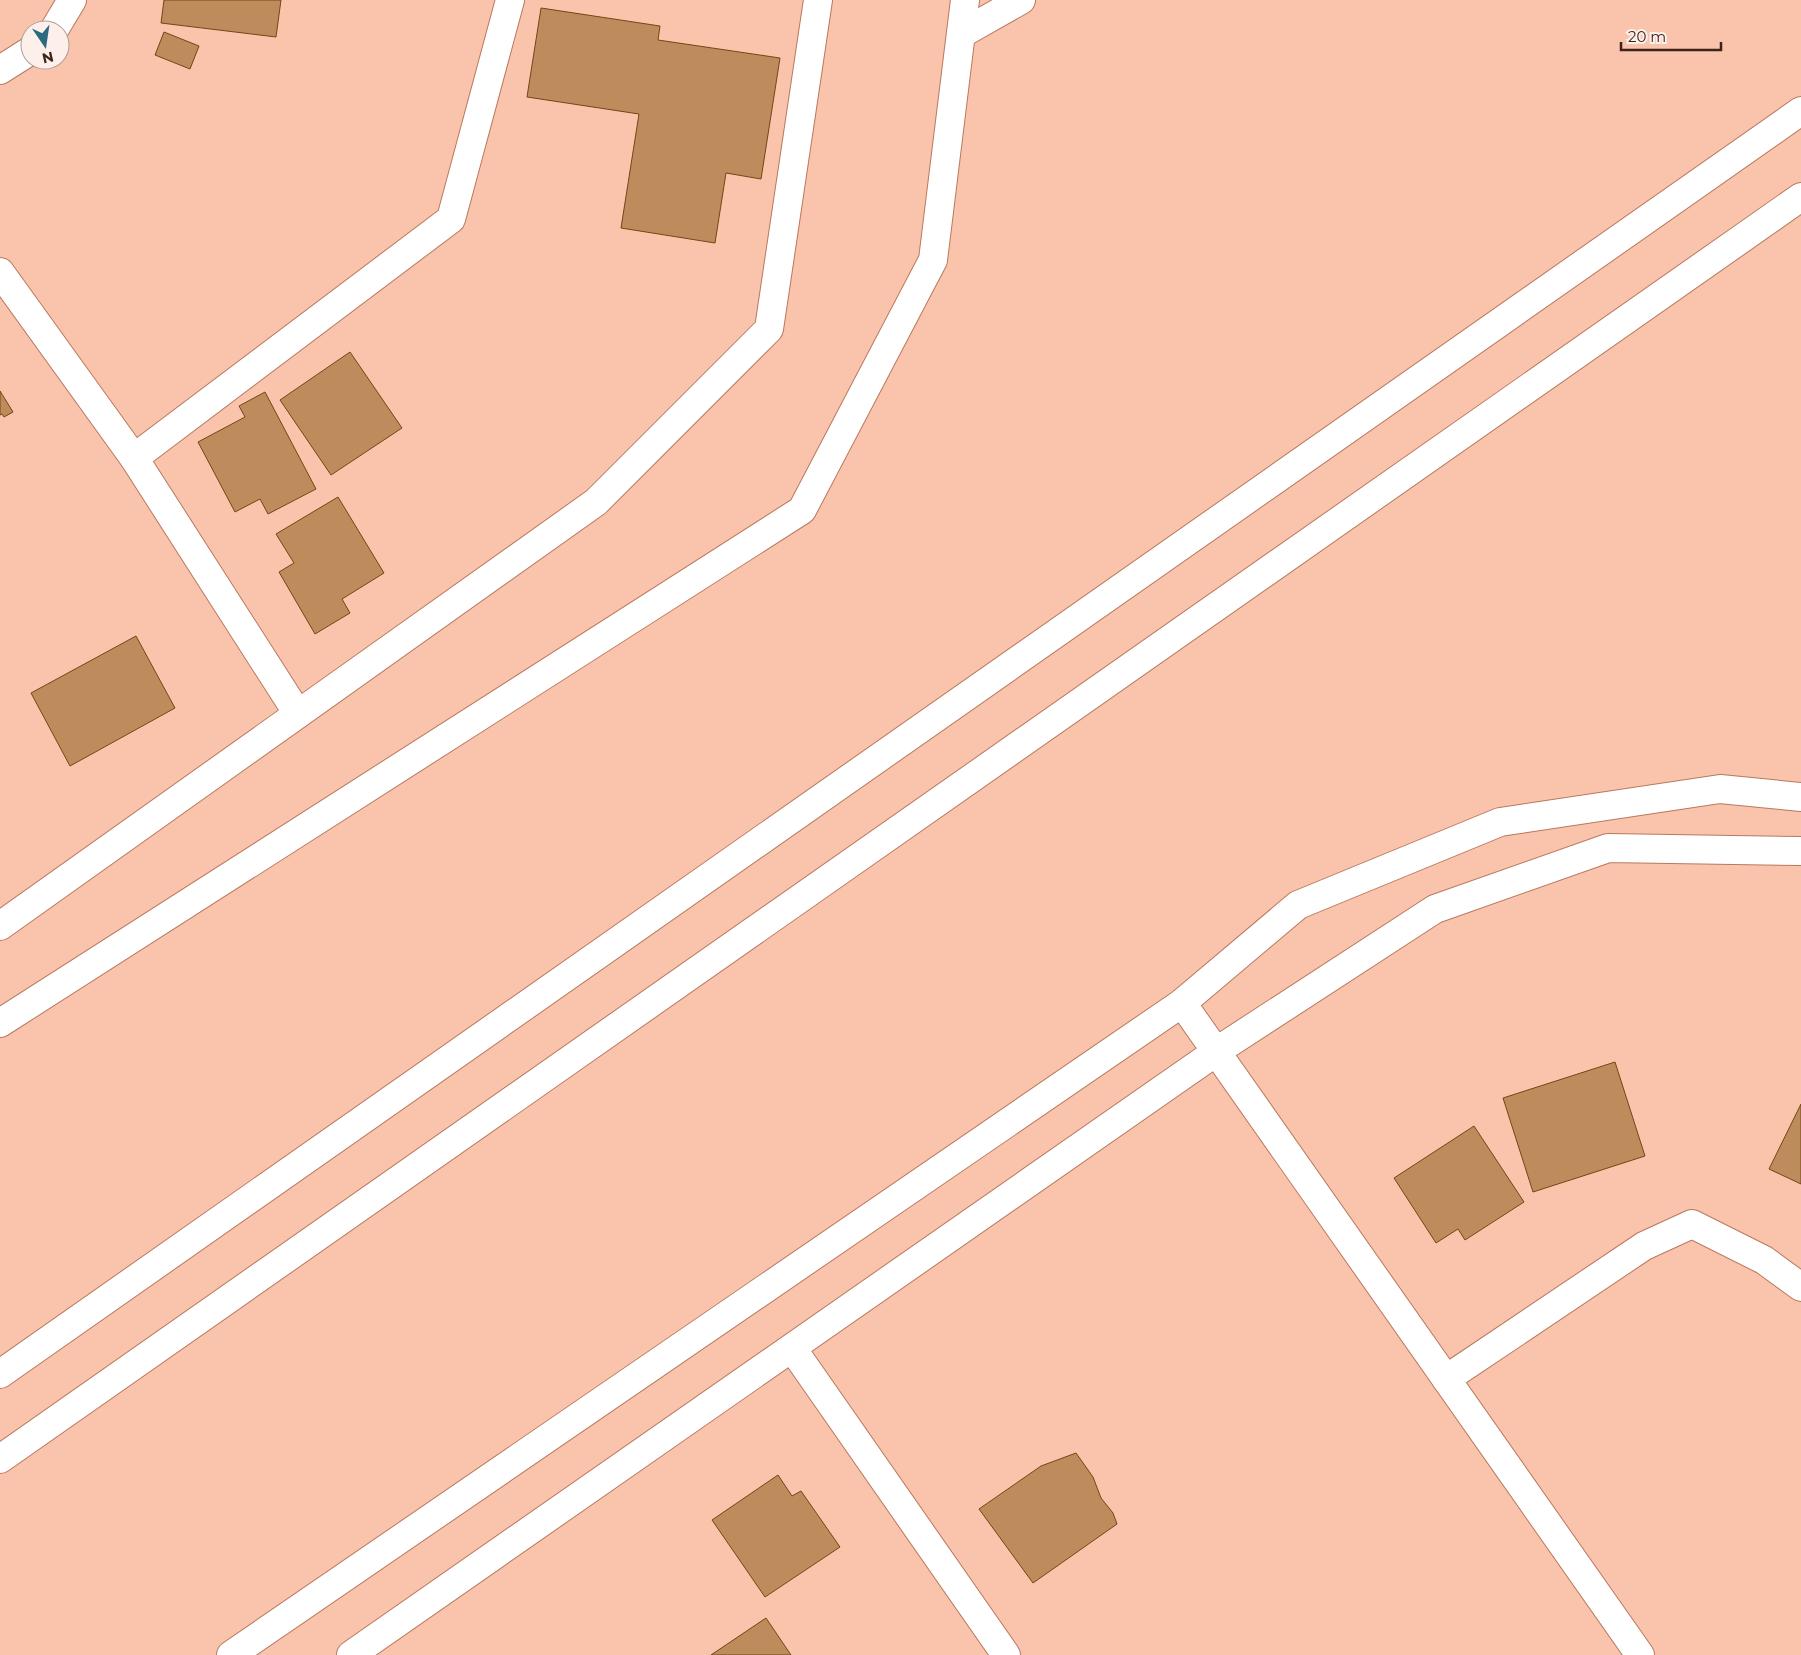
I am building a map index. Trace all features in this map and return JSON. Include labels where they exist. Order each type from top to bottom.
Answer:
[{"type":"street","points":[[60,20],[72,0]]},
{"type":"street","points":[[134,458],[451,219],[510,0]]},
{"type":"street","points":[[0,926],[596,502],[769,330],[818,0]]},
{"type":"street","points":[[0,1023],[802,510],[933,260],[965,0]]},
{"type":"street","points":[[961,34],[1021,0]]},
{"type":"street","points":[[0,70],[20,57]]},
{"type":"street","points":[[0,1374],[1801,111]]},
{"type":"street","points":[[0,1459],[1801,196]]},
{"type":"street","points":[[0,272],[134,458],[298,714]]},
{"type":"street","points":[[231,1655],[1182,1003],[1298,905],[1500,822],[1720,789],[1801,797]]},
{"type":"street","points":[[351,1655],[1216,1052],[1435,909],[1608,848],[1801,851]]},
{"type":"street","points":[[1182,1003],[1640,1655]]},
{"type":"street","points":[[1446,1379],[1644,1246],[1692,1224],[1764,1260],[1801,1286]]},
{"type":"street","points":[[792,1348],[1006,1655]]},
{"type":"building","points":[[164,0],[281,0],[276,37],[161,23]]},
{"type":"building","points":[[541,8],[660,26],[658,40],[780,58],[761,179],[726,173],[715,243],[621,228],[639,114],[527,97]]},
{"type":"building","points":[[164,32],[199,46],[190,69],[155,55]]},
{"type":"building","points":[[350,352],[402,428],[331,475],[280,400]]},
{"type":"building","points":[[0,391],[13,412],[4,417],[2,414],[0,415]]},
{"type":"building","points":[[265,392],[316,489],[268,514],[260,499],[235,512],[198,442],[245,417],[239,406]]},
{"type":"building","points":[[338,497],[384,573],[342,599],[350,613],[315,634],[279,572],[294,563],[276,534]]},
{"type":"building","points":[[136,636],[175,708],[70,766],[31,693]]},
{"type":"building","points":[[1615,1062],[1645,1156],[1533,1192],[1503,1098]]},
{"type":"building","points":[[1801,1104],[1801,1184],[1769,1169]]},
{"type":"building","points":[[1474,1126],[1524,1202],[1465,1240],[1458,1229],[1436,1243],[1394,1178]]},
{"type":"building","points":[[1076,1453],[1093,1477],[1101,1498],[1113,1513],[1117,1524],[1033,1583],[979,1509],[1041,1466]]},
{"type":"building","points":[[778,1475],[792,1496],[801,1491],[840,1547],[765,1597],[712,1520]]},
{"type":"building","points":[[766,1618],[791,1655],[711,1655]]}]
